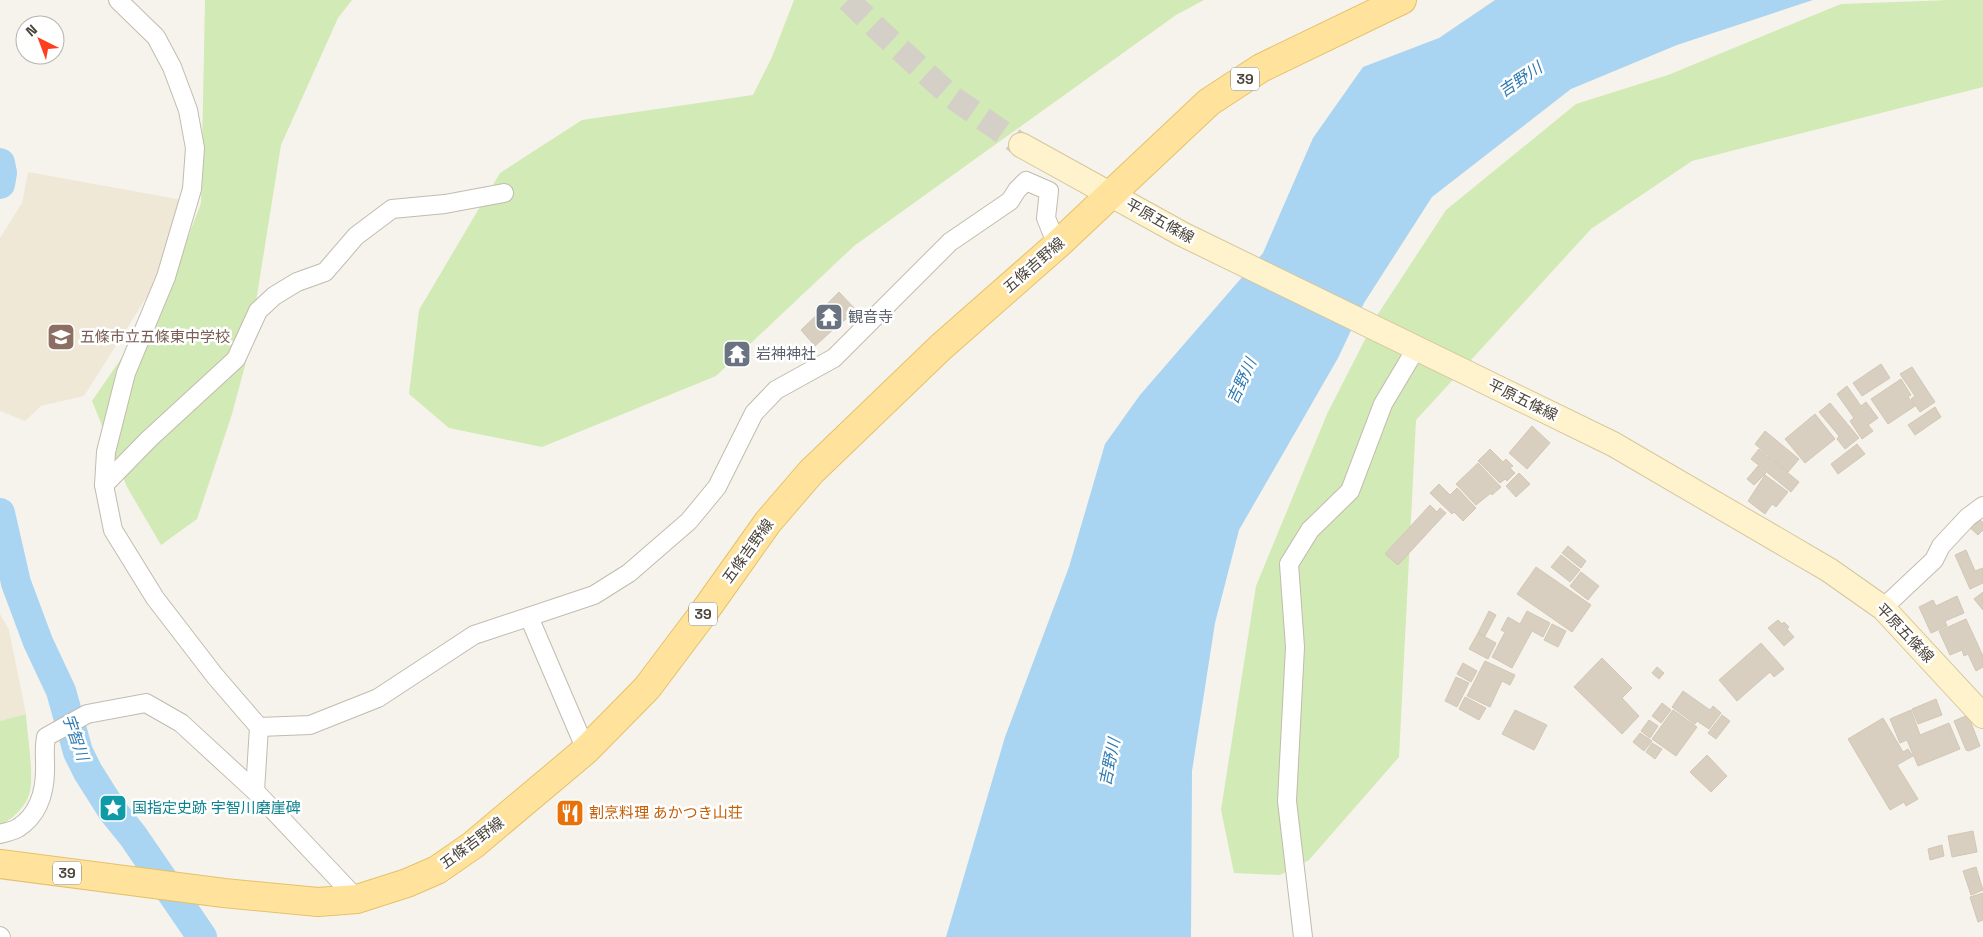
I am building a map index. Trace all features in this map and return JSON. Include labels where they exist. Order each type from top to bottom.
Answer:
[{"type":"main road","name":"五條吉野線","points":[[0,864],[224,894],[318,902],[357,899],[406,883],[437,870],[473,844],[586,750],[646,688],[702,616],[768,522],[811,472],[941,347],[1057,245],[1209,102],[1261,68],[1402,0]]},
{"type":"main road","name":"平原五條線","points":[[1021,145],[1182,234],[1613,444],[1830,570],[1883,608],[1983,716]]},
{"type":"street","points":[[118,0],[156,37],[172,67],[188,110],[194,148],[192,189],[166,277],[126,373],[106,452],[104,485],[113,530],[155,598],[214,676],[259,727],[255,791]]},
{"type":"street","points":[[259,727],[310,725],[378,698],[474,635],[594,594],[629,573],[682,528],[717,487],[754,413],[776,390],[834,358],[950,242],[1010,201],[1026,181],[1049,191],[1046,218],[1057,245]]},
{"type":"street","points":[[104,485],[149,439],[236,359],[258,311],[274,296],[297,282],[325,272],[356,236],[392,209],[445,204],[504,193]]},
{"type":"street","points":[[1303,937],[1287,801],[1295,646],[1289,564],[1310,530],[1350,491],[1382,404],[1416,347]]},
{"type":"street","points":[[1883,608],[1934,560],[1941,546],[1968,517],[1983,506]]},
{"type":"street","points":[[529,617],[586,750]]},
{"type":"street","points":[[0,834],[18,828],[36,811],[44,793],[45,763],[43,749],[46,737],[87,714],[146,703],[181,723],[255,791],[357,899]]},
{"type":"shaded area","name":"五條市立五條東中学校","points":[[28,172],[183,200],[158,279],[84,396],[41,406],[25,421],[0,411],[0,238],[22,203]]},
{"type":"shaded area","points":[[0,614],[9,630],[26,714],[0,721]]},
{"type":"green space","points":[[205,0],[352,0],[338,18],[281,145],[247,358],[232,414],[197,519],[161,545],[127,487],[92,401],[168,290],[201,203]]},
{"type":"green space","points":[[794,0],[1204,0],[1176,15],[854,246],[716,376],[542,447],[449,428],[409,394],[419,310],[500,173],[582,120],[753,95],[772,57]]},
{"type":"green space","points":[[1983,0],[1983,87],[1692,161],[1591,229],[1416,420],[1399,757],[1309,860],[1280,875],[1234,873],[1221,810],[1256,586],[1327,414],[1378,314],[1446,210],[1576,104],[1668,75],[1841,4]]},
{"type":"green space","points":[[26,714],[31,787],[29,795],[17,813],[0,825],[0,721]]},
{"type":"water","name":"吉野川","points":[[1495,0],[1813,0],[1677,45],[1571,89],[1432,197],[1364,303],[1338,358],[1239,530],[1215,623],[1192,771],[1191,937],[946,937],[1005,737],[1069,567],[1105,444],[1140,395],[1263,253],[1313,138],[1363,67],[1439,38]]},
{"type":"building","points":[[839,292],[856,310],[839,325],[823,308]]},
{"type":"building","points":[[822,310],[837,326],[815,346],[801,330]]},
{"type":"building","points":[[1881,364],[1890,378],[1862,396],[1853,383]]},
{"type":"building","points":[[1912,367],[1935,402],[1920,412],[1911,399],[1915,396],[1900,374]]},
{"type":"building","points":[[1901,379],[1911,395],[1908,397],[1915,406],[1888,424],[1871,399]]},
{"type":"building","points":[[1847,386],[1861,406],[1866,402],[1878,418],[1868,425],[1873,431],[1862,439],[1850,421],[1854,418],[1837,394]]},
{"type":"building","points":[[1830,403],[1859,438],[1845,449],[1837,439],[1839,436],[1819,412]]},
{"type":"building","points":[[1935,407],[1941,417],[1915,435],[1908,425]]},
{"type":"building","points":[[1815,414],[1835,439],[1805,463],[1785,439]]},
{"type":"building","points":[[1532,426],[1550,443],[1527,469],[1509,453]]},
{"type":"building","points":[[1765,431],[1799,459],[1788,472],[1755,444]]},
{"type":"building","points":[[1857,444],[1865,454],[1838,474],[1831,464]]},
{"type":"building","points":[[1490,449],[1503,462],[1506,459],[1513,466],[1510,468],[1515,473],[1507,481],[1505,479],[1500,483],[1478,461]]},
{"type":"building","points":[[1759,449],[1799,482],[1791,492],[1751,459]]},
{"type":"building","points":[[1478,463],[1501,487],[1476,505],[1456,484]]},
{"type":"building","points":[[1758,466],[1766,473],[1754,485],[1747,479]]},
{"type":"building","points":[[1519,473],[1530,484],[1516,497],[1506,486]]},
{"type":"building","points":[[1765,475],[1788,492],[1776,507],[1772,504],[1765,514],[1748,501]]},
{"type":"building","points":[[1439,484],[1450,495],[1457,488],[1476,508],[1463,521],[1454,512],[1452,514],[1430,493]]},
{"type":"building","points":[[1430,505],[1437,512],[1440,508],[1446,513],[1398,565],[1385,554]]},
{"type":"building","points":[[1978,517],[1983,523],[1983,530],[1978,535],[1968,526]]},
{"type":"building","points":[[1568,546],[1586,561],[1581,568],[1562,553]]},
{"type":"building","points":[[1966,550],[1975,571],[1983,568],[1983,583],[1970,589],[1955,555]]},
{"type":"building","points":[[1561,555],[1580,570],[1570,582],[1551,567]]},
{"type":"building","points":[[1536,567],[1591,605],[1572,632],[1517,594]]},
{"type":"building","points":[[1581,572],[1599,586],[1588,600],[1570,586]]},
{"type":"building","points":[[1983,592],[1983,610],[1974,599]]},
{"type":"building","points":[[1957,596],[1964,613],[1945,621],[1947,626],[1931,633],[1919,607],[1933,600],[1936,606]]},
{"type":"building","points":[[1489,611],[1496,615],[1485,636],[1478,633]]},
{"type":"building","points":[[1527,611],[1550,623],[1543,637],[1532,631],[1512,668],[1492,657],[1505,632],[1501,630],[1508,617],[1520,624]]},
{"type":"building","points":[[1966,619],[1983,656],[1983,667],[1976,671],[1968,654],[1964,656],[1962,650],[1950,655],[1939,631]]},
{"type":"building","points":[[1778,620],[1782,624],[1784,622],[1789,627],[1787,629],[1794,637],[1784,646],[1768,628]]},
{"type":"building","points":[[1552,624],[1566,631],[1558,647],[1544,640]]},
{"type":"building","points":[[1478,633],[1496,643],[1488,659],[1469,649]]},
{"type":"building","points":[[1761,643],[1784,669],[1774,677],[1770,672],[1737,701],[1719,680]]},
{"type":"building","points":[[1602,658],[1632,688],[1622,698],[1639,716],[1622,734],[1574,687]]},
{"type":"building","points":[[1485,661],[1515,675],[1510,685],[1502,681],[1490,707],[1467,696]]},
{"type":"building","points":[[1463,663],[1477,671],[1471,682],[1457,674]]},
{"type":"building","points":[[1657,667],[1664,673],[1659,679],[1652,673]]},
{"type":"building","points":[[1456,677],[1469,683],[1457,707],[1445,701]]},
{"type":"building","points":[[1683,691],[1710,710],[1713,706],[1721,713],[1709,729],[1697,721],[1695,724],[1672,707]]},
{"type":"building","points":[[1465,697],[1486,708],[1479,720],[1459,709]]},
{"type":"building","points":[[1936,699],[1942,715],[1918,724],[1912,709]]},
{"type":"building","points":[[1662,703],[1671,710],[1661,723],[1652,716]]},
{"type":"building","points":[[1515,710],[1547,725],[1534,750],[1502,734]]},
{"type":"building","points":[[1673,710],[1697,727],[1676,756],[1652,739]]},
{"type":"building","points":[[1911,710],[1920,735],[1949,723],[1960,749],[1918,766],[1907,740],[1900,743],[1890,719]]},
{"type":"building","points":[[1722,715],[1730,721],[1716,739],[1708,733]]},
{"type":"building","points":[[1968,715],[1980,746],[1969,751],[1966,750],[1954,721]]},
{"type":"building","points":[[1883,718],[1903,752],[1908,749],[1913,756],[1897,765],[1918,799],[1906,806],[1904,802],[1890,810],[1848,739]]},
{"type":"building","points":[[1649,720],[1658,726],[1650,738],[1641,731]]},
{"type":"building","points":[[1640,733],[1652,741],[1644,751],[1633,742]]},
{"type":"building","points":[[1652,743],[1662,749],[1655,759],[1646,752]]},
{"type":"building","points":[[1707,755],[1727,776],[1711,792],[1690,772]]},
{"type":"building","points":[[1973,831],[1977,852],[1952,857],[1948,836]]},
{"type":"building","points":[[1942,845],[1944,856],[1930,860],[1928,849]]},
{"type":"building","points":[[1976,867],[1983,890],[1971,895],[1963,871]]},
{"type":"building","points":[[1983,893],[1983,920],[1978,922],[1970,897]]},
{"type":"waterway","name":"宇智川","points":[[0,163],[2,173],[0,184]]},
{"type":"waterway","name":"宇智川","points":[[0,513],[16,583],[38,642],[61,691],[78,752],[112,810],[133,836],[202,937]]},
{"type":"tunnel","points":[[848,0],[952,97],[1021,145]]},
{"type":"place","name":"観音寺","points":[[829,317]]},
{"type":"place","name":"五條市立五條東中学校","points":[[61,337]]},
{"type":"place","name":"岩神神社","points":[[737,354]]},
{"type":"place","name":"国指定史跡 宇智川磨崖碑","points":[[113,808]]},
{"type":"place","name":"割烹料理 あかつき山荘","points":[[570,813]]}]
